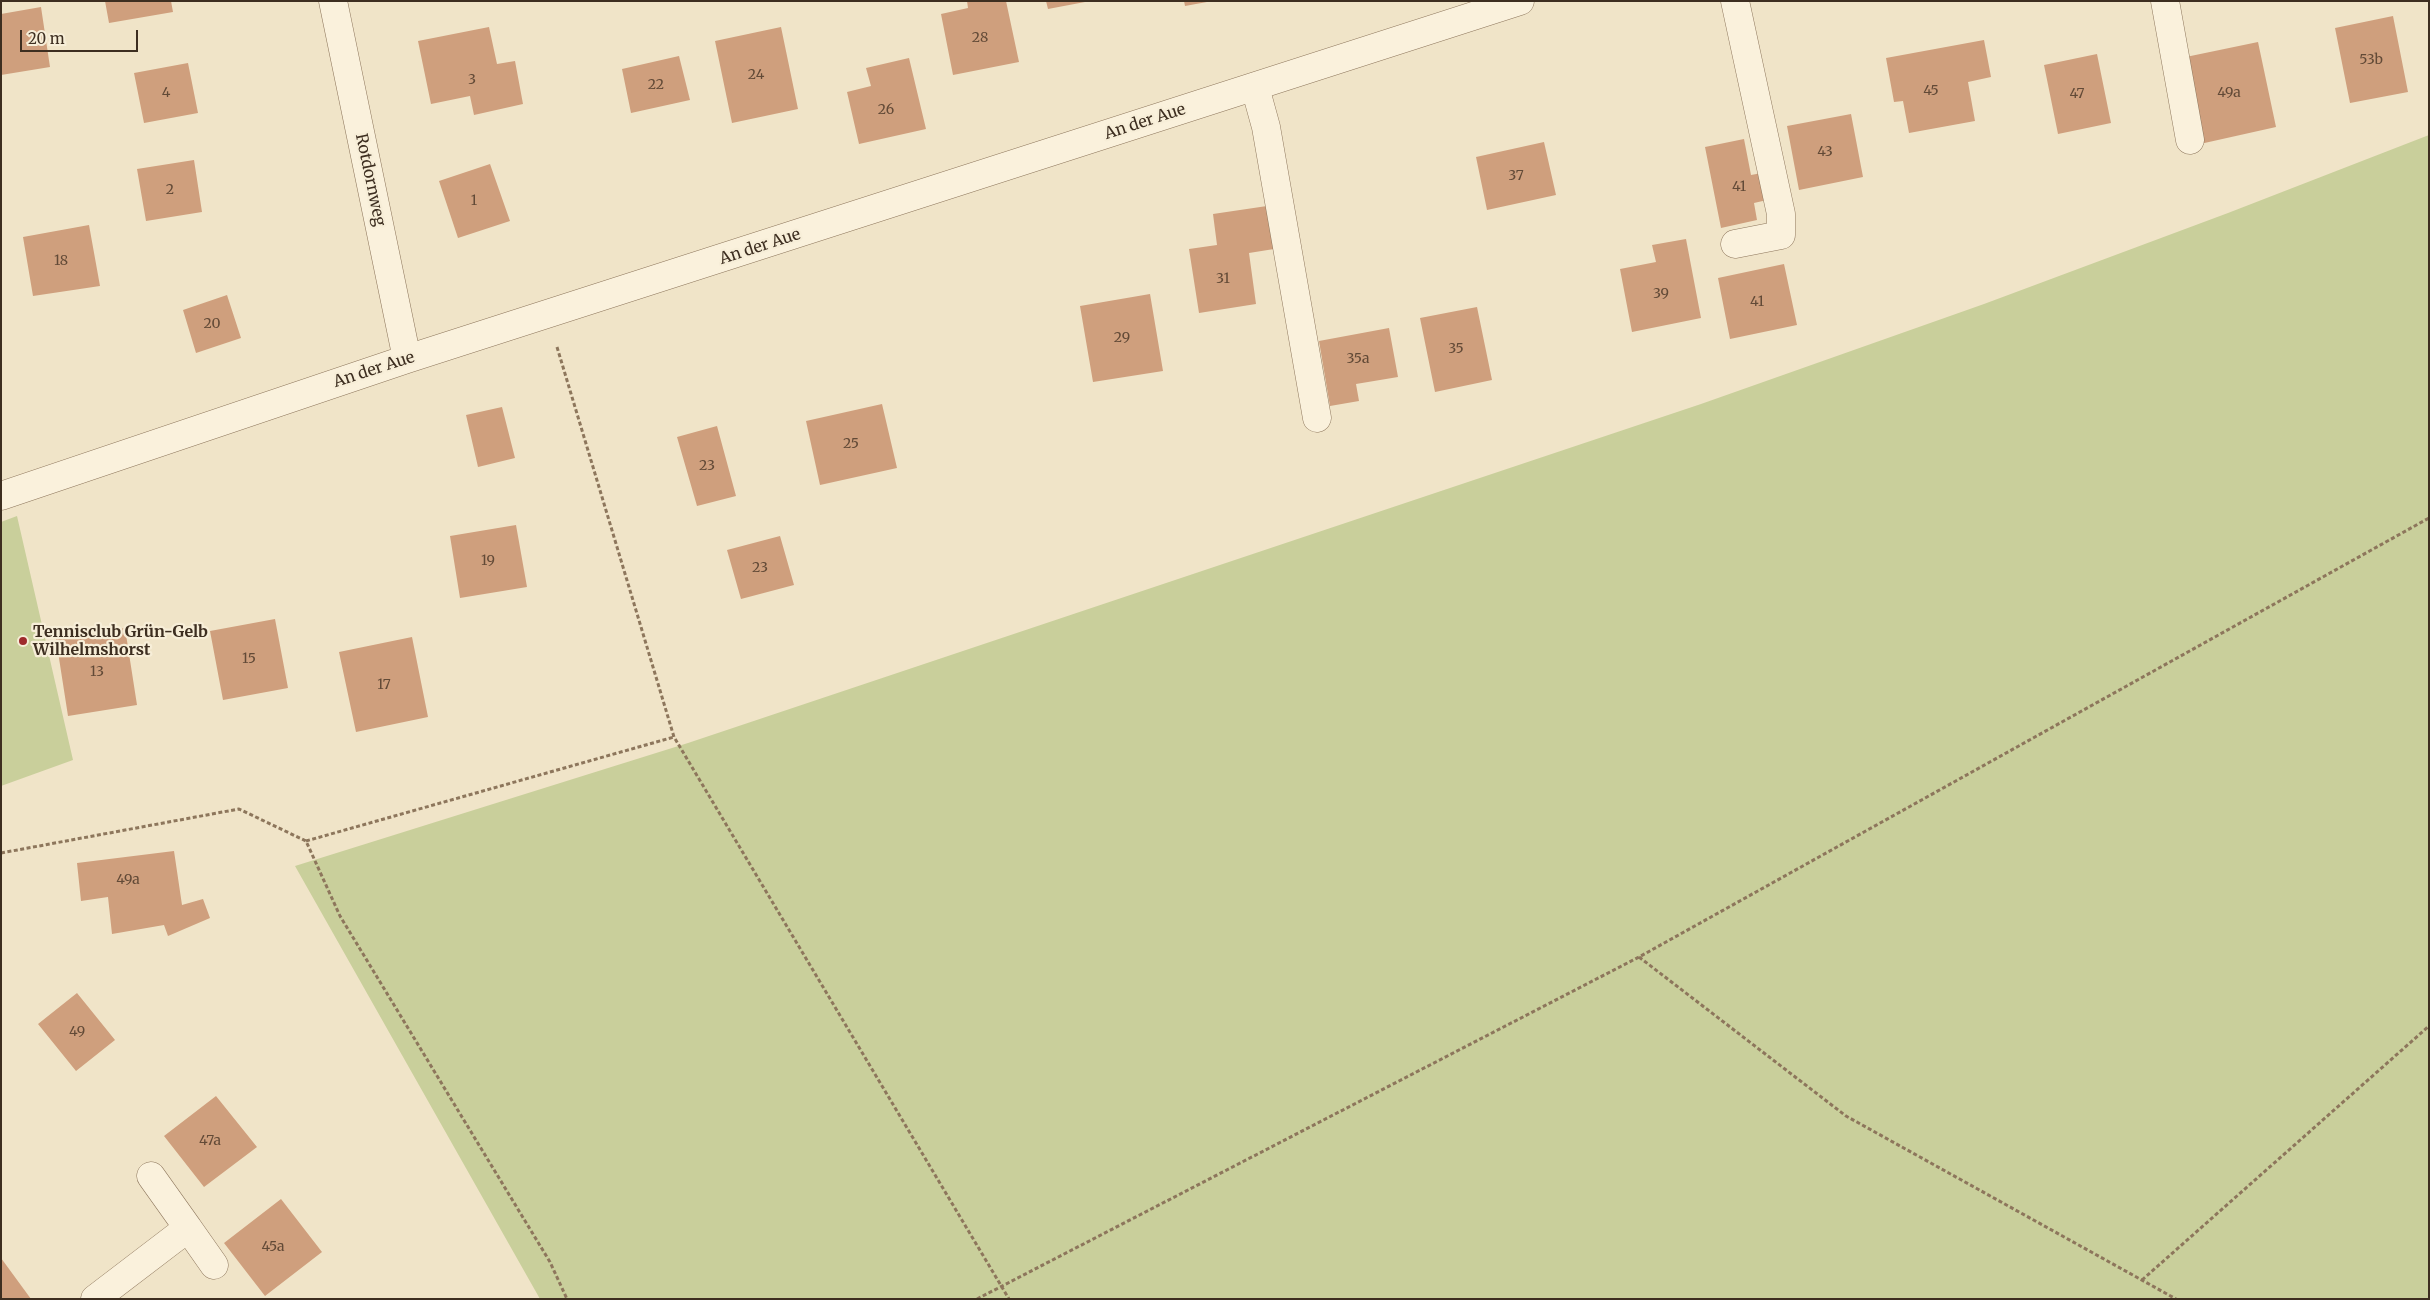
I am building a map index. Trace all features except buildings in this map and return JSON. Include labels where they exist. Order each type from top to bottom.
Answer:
[{"type":"street","name":"Rotdornweg","points":[[332,1],[407,359]]},
{"type":"street","name":"An der Aue","points":[[1,496],[407,359],[547,316],[1520,1]]},
{"type":"street","points":[[1735,1],[1781,214],[1781,235],[1736,244]]},
{"type":"street","points":[[2165,1],[2190,140]]},
{"type":"street","points":[[1255,87],[1266,127],[1317,418]]},
{"type":"street","points":[[151,1176],[214,1265]]},
{"type":"street","points":[[95,1299],[188,1228]]},
{"type":"path","points":[[547,316],[674,737],[1009,1299]]},
{"type":"path","points":[[977,1299],[1000,1285],[1639,957],[2429,518]]},
{"type":"path","points":[[306,842],[674,737]]},
{"type":"path","points":[[1,853],[239,809],[306,842],[340,916],[550,1262],[567,1299]]},
{"type":"path","points":[[1639,957],[1846,1116],[2176,1299]]},
{"type":"path","points":[[2142,1280],[2429,1026]]},
{"type":"green space","points":[[2429,135],[2429,1299],[540,1299],[295,866],[688,743],[1701,404],[1984,304],[2228,213]]},
{"type":"green space","name":"Tennisclub Grün-Gelb Wilhelmshorst","points":[[17,516],[73,760],[1,786],[1,522]]},
{"type":"place","name":"Tennisclub Grün-Gelb Wilhelmshorst","points":[[23,641]]}]
